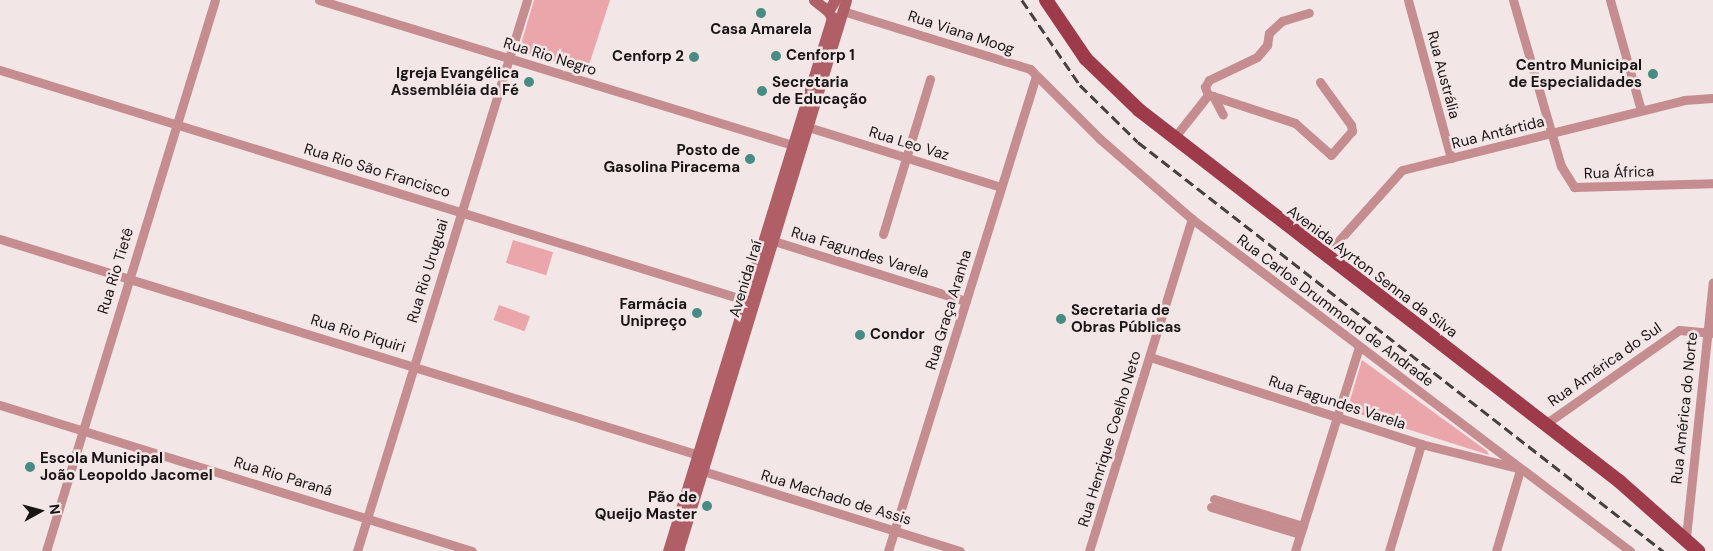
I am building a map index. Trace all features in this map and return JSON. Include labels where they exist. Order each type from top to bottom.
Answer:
[{"type":"main road","points":[[814,0],[837,6]]},
{"type":"main road","name":"Avenida Ayrton Senna da Silva","points":[[1046,0],[1086,59],[1174,138],[1544,425],[1686,537],[1698,551]]},
{"type":"main road","name":"Avenida Iraí","points":[[744,320],[745,300],[797,146],[808,127],[837,6]]},
{"type":"main road","name":"Avenida Iraí","points":[[668,551],[703,456],[744,320],[774,241],[797,146],[837,6]]},
{"type":"main road","name":"Avenida Iraí","points":[[678,551],[703,471],[703,456]]},
{"type":"street","name":"Rua Rio Tietê","points":[[46,551],[128,278],[215,0]]},
{"type":"street","name":"Rua Rio Negro","points":[[319,0],[797,146]]},
{"type":"street","name":"Rua Rio Uruguai","points":[[357,551],[527,0]]},
{"type":"street","name":"Rua Austrália","points":[[1408,0],[1451,158]]},
{"type":"street","name":"Rua África","points":[[1513,0],[1552,134],[1568,180],[1580,190],[1713,183]]},
{"type":"street","points":[[1610,0],[1641,110]]},
{"type":"street","name":"Rua Viana Moog","points":[[837,6],[1030,69],[1036,77]]},
{"type":"street","points":[[1223,114],[1210,96],[1209,80],[1256,57],[1267,45],[1269,33],[1282,22],[1309,13]]},
{"type":"street","name":"Rua Rio São Francisco","points":[[0,70],[745,300]]},
{"type":"street","name":"Rua Graça Aranha","points":[[888,551],[1036,77]]},
{"type":"street","name":"Rua Carlos Drummond de Andrade","points":[[1036,77],[1192,219],[1519,469],[1630,551]]},
{"type":"street","points":[[883,234],[930,79]]},
{"type":"street","points":[[1210,96],[1273,120],[1296,123],[1331,155],[1340,149],[1352,131],[1351,125],[1320,82]]},
{"type":"street","points":[[1174,138],[1210,96]]},
{"type":"street","name":"Rua Antártida","points":[[1325,256],[1392,176],[1451,158],[1641,110],[1713,98]]},
{"type":"street","name":"Rua Leo Vaz","points":[[808,127],[1002,187]]},
{"type":"street","name":"Rua Henrique Coelho Neto","points":[[1089,551],[1192,219]]},
{"type":"street","name":"Rua Rio Piquiri","points":[[0,239],[703,456]]},
{"type":"street","name":"Rua Fagundes Varela","points":[[774,241],[966,300]]},
{"type":"street","name":"Rua América do Norte","points":[[1686,537],[1710,332],[1713,282]]},
{"type":"street","name":"Rua América do Sul","points":[[1544,425],[1679,330],[1710,332]]},
{"type":"street","points":[[1295,551],[1359,347]]},
{"type":"street","name":"Rua Fagundes Varela","points":[[1150,357],[1421,444],[1519,469]]},
{"type":"street","name":"Rua Rio Paraná","points":[[0,404],[472,551]]},
{"type":"street","points":[[1389,551],[1421,444]]},
{"type":"street","points":[[1496,551],[1519,469]]},
{"type":"street","name":"Rua Machado de Assis","points":[[703,471],[960,551]]},
{"type":"street","points":[[1213,503],[1302,530]]},
{"type":"shaded area","points":[[534,0],[610,0],[587,71],[519,51]]},
{"type":"shaded area","points":[[513,240],[553,252],[546,275],[506,263]]},
{"type":"shaded area","points":[[499,305],[530,316],[525,331],[494,320]]},
{"type":"shaded area","points":[[1362,360],[1487,451],[1489,455],[1347,410]]},
{"type":"railway","points":[[1022,0],[1080,85],[1138,142],[1663,551]]},
{"type":"place","name":"Casa Amarela","points":[[761,13]]},
{"type":"place","name":"Cenforp 1","points":[[776,56]]},
{"type":"place","name":"Cenforp 2","points":[[694,57]]},
{"type":"place","name":"Centro Municipal de Especialidades","points":[[1653,74]]},
{"type":"place","name":"Igreja Evangélica Assembléia da Fé","points":[[529,82]]},
{"type":"place","name":"Secretaria de Educação","points":[[762,91]]},
{"type":"place","name":"Posto de Gasolina Piracema","points":[[750,159]]},
{"type":"place","name":"Farmácia Unipreço","points":[[697,313]]},
{"type":"place","name":"Secretaria de Obras Públicas","points":[[1061,319]]},
{"type":"place","name":"Condor","points":[[860,335]]},
{"type":"place","name":"Escola Municipal João Leopoldo Jacomel","points":[[30,467]]},
{"type":"place","name":"Pão de Queijo Master","points":[[707,506]]}]
